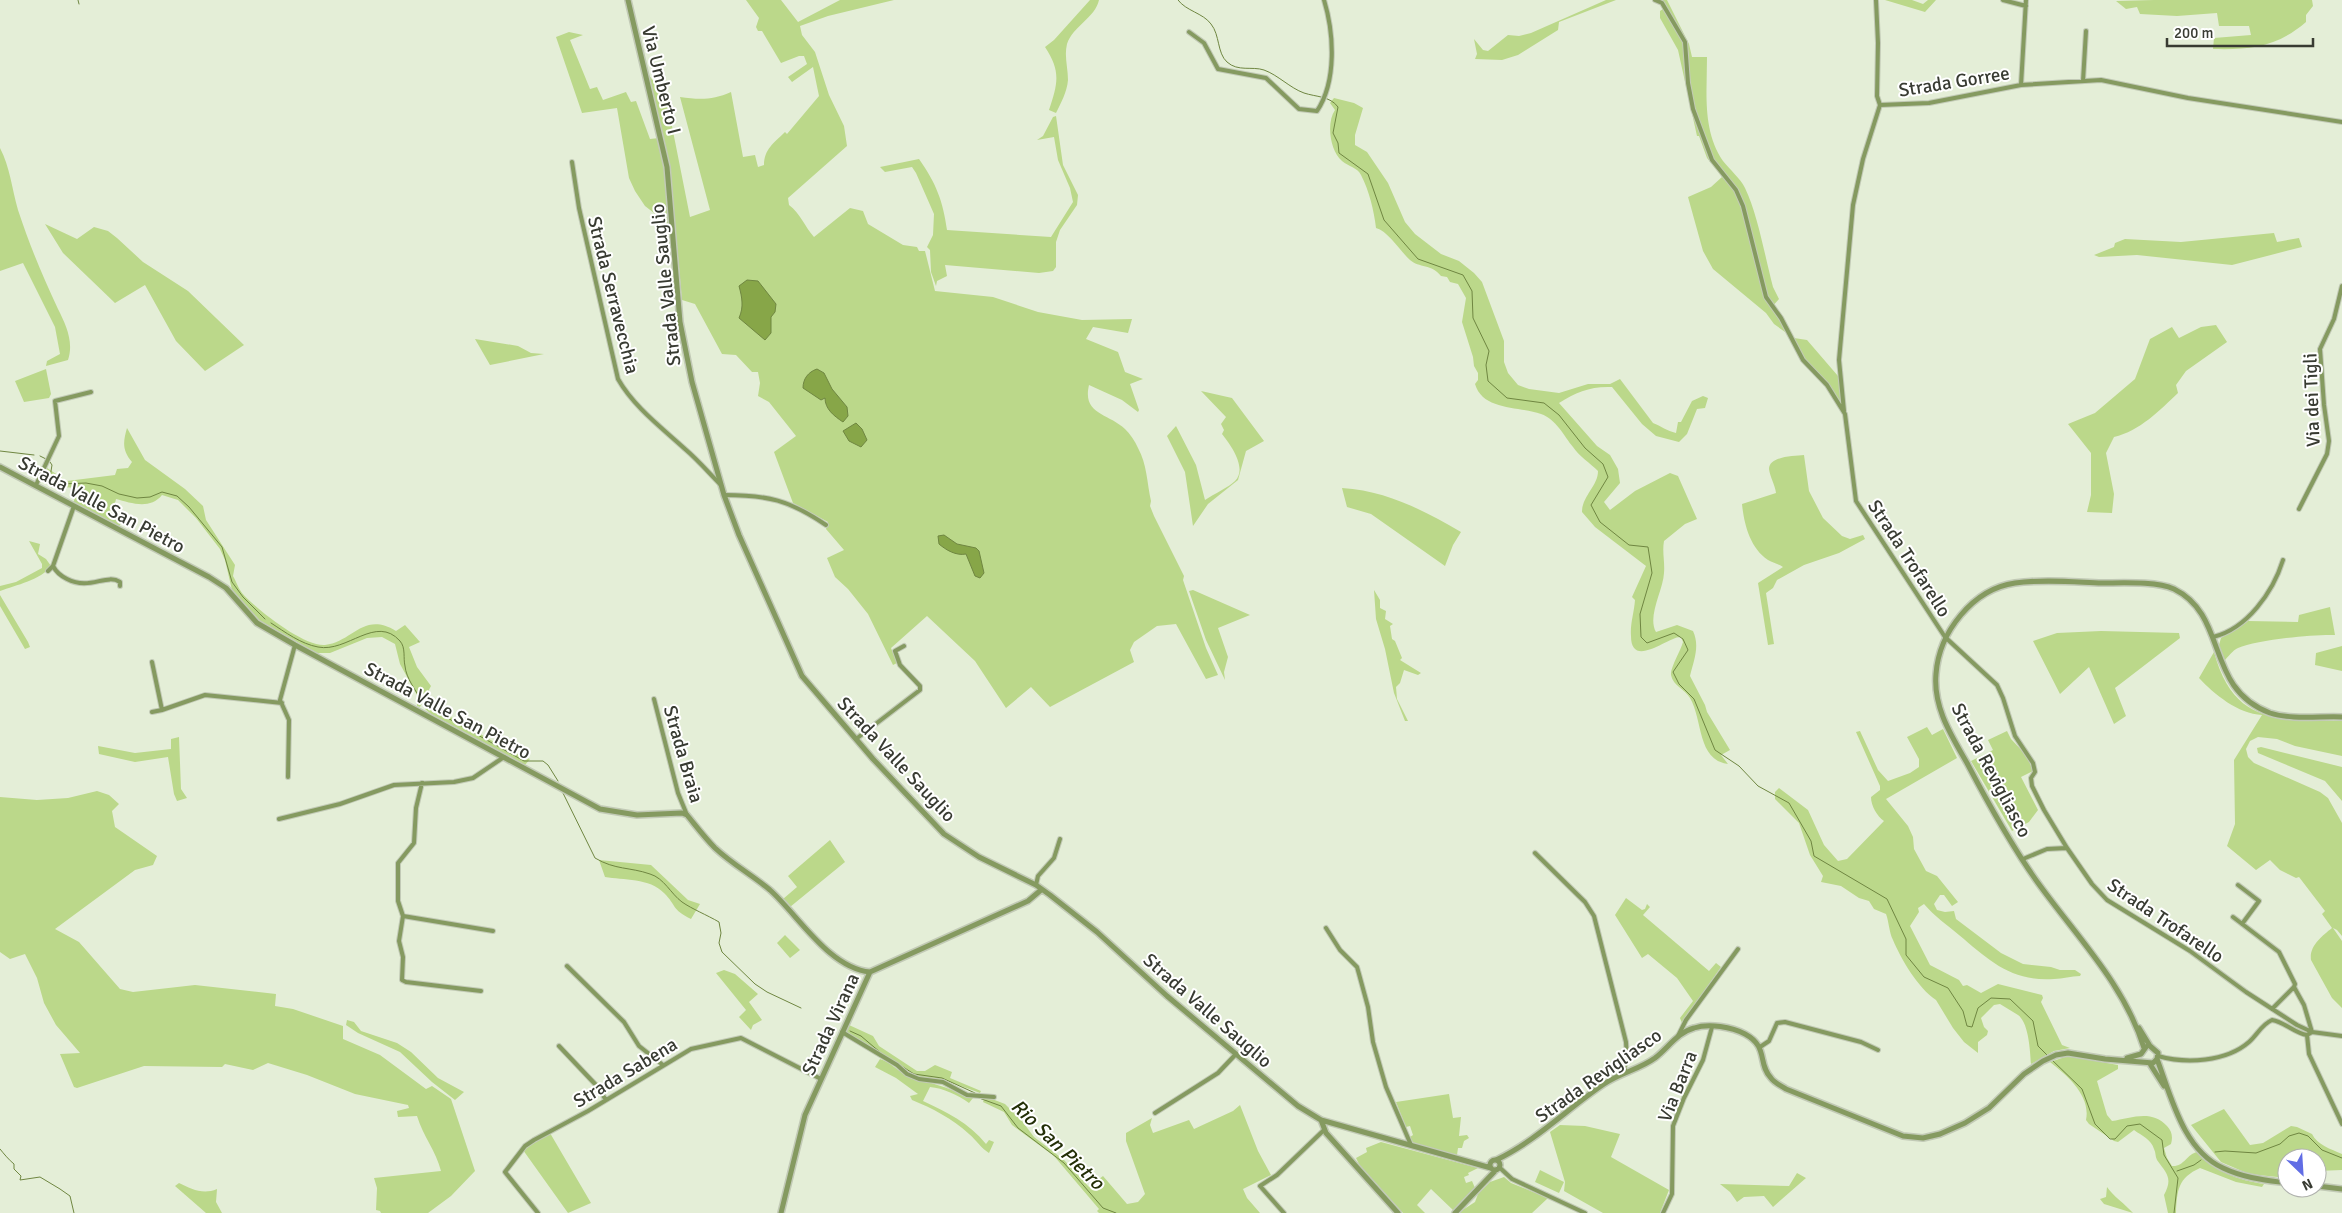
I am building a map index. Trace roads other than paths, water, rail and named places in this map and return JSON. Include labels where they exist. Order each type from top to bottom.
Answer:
[{"type":"street","name":"Via Umberto I","points":[[628,0],[667,167]]},
{"type":"street","points":[[1189,32],[1204,43],[1218,69],[1266,78],[1299,109],[1317,111],[1328,90],[1331,58],[1330,19],[1324,0]]},
{"type":"street","name":"Strada Trofarello","points":[[1655,0],[1662,3],[1685,42],[1688,83],[1694,109],[1712,160],[1736,190],[1743,206],[1766,297],[1781,318],[1803,360],[1827,385],[1845,414],[1856,501],[1946,637],[1997,685],[2015,736],[2033,763],[2035,772],[2031,778],[2032,786],[2067,848],[2092,884],[2107,900],[2190,951],[2272,1009],[2312,1032]]},
{"type":"street","points":[[1876,0],[1878,43],[1877,96],[1880,105]]},
{"type":"street","points":[[2003,0],[2026,6]]},
{"type":"street","points":[[2021,85],[2026,0]]},
{"type":"street","points":[[2083,81],[2086,31]]},
{"type":"street","name":"Strada Gorree","points":[[1845,414],[1839,360],[1853,205],[1863,159],[1880,105],[1929,103],[2021,85],[2108,81],[2188,98],[2342,122]]},
{"type":"street","name":"Strada Serravecchia","points":[[572,162],[579,208],[618,379],[627,395],[693,456],[721,485]]},
{"type":"street","name":"Strada Valle Sauglio","points":[[667,167],[680,322],[692,382],[721,485],[742,544],[802,676],[856,740],[944,834],[978,857],[1036,885],[1097,932],[1298,1106],[1321,1120],[1481,1166],[1494,1167]]},
{"type":"street","name":"Via dei Tigli","points":[[2299,509],[2328,454],[2329,441],[2320,349],[2334,319],[2342,286]]},
{"type":"street","points":[[36,485],[59,436],[55,401],[91,392]]},
{"type":"street","name":"Strada Valle San Pietro","points":[[0,467],[209,577],[226,588],[257,622],[294,645],[600,809],[637,815],[682,813],[687,816]]},
{"type":"street","points":[[724,494],[758,495],[784,501],[808,513],[826,526]]},
{"type":"street","points":[[48,571],[53,566],[74,506]]},
{"type":"street","points":[[2213,638],[2237,628],[2274,582],[2283,560]]},
{"type":"street","points":[[53,566],[55,570],[71,581],[85,585],[108,579],[120,582],[120,586]]},
{"type":"street","name":"Strada Revigliasco","points":[[2169,1093],[2157,1050],[2150,1046],[2116,986],[2040,886],[1983,793],[1941,713],[1936,694],[1936,673],[1940,651],[1946,637],[1962,613],[1981,597],[2014,583],[2038,581],[2139,584],[2171,587],[2187,596],[2199,608],[2208,624],[2228,678],[2239,692],[2271,713],[2342,717]]},
{"type":"street","points":[[288,777],[289,720],[282,704],[284,679],[294,645]]},
{"type":"street","points":[[856,740],[920,690],[920,686],[900,665],[895,651],[904,646]]},
{"type":"street","points":[[152,662],[162,710]]},
{"type":"street","points":[[152,712],[206,695],[282,704]]},
{"type":"street","name":"Strada Braia","points":[[654,699],[678,793],[687,816]]},
{"type":"street","points":[[279,819],[340,804],[394,785],[454,782],[473,778],[504,757]]},
{"type":"street","points":[[422,783],[416,808],[414,843],[398,864],[398,901],[403,916],[399,940],[403,957],[402,980],[481,991]]},
{"type":"street","points":[[687,816],[715,848],[770,891],[820,944],[850,966],[870,972]]},
{"type":"street","points":[[1036,885],[1038,876],[1054,858],[1060,839]]},
{"type":"street","points":[[2023,859],[2047,849],[2067,848]]},
{"type":"street","points":[[1535,853],[1585,902],[1594,916],[1626,1042],[1627,1060],[1624,1068],[1626,1072]]},
{"type":"street","points":[[2238,885],[2259,900],[2242,924]]},
{"type":"street","name":"Strada Virana","points":[[781,1213],[805,1115],[870,972],[1028,901],[1041,890]]},
{"type":"street","points":[[403,916],[493,931]]},
{"type":"street","points":[[2233,918],[2279,952],[2304,1005],[2312,1032]]},
{"type":"street","points":[[1326,928],[1340,950],[1356,967],[1359,974],[1386,1087],[1411,1145]]},
{"type":"street","points":[[1677,1038],[1686,1020],[1738,949]]},
{"type":"street","points":[[567,966],[624,1022],[639,1046],[663,1066]]},
{"type":"street","points":[[2272,1009],[2294,987]]},
{"type":"street","name":"Strada Revigliasco","points":[[2128,1010],[2142,1051],[2143,1061]]},
{"type":"street","points":[[2150,1064],[2158,1058],[2197,1060],[2227,1054],[2242,1048],[2272,1020],[2307,1035]]},
{"type":"street","points":[[1878,1050],[1861,1042],[1785,1022],[1777,1024],[1768,1041],[1760,1047],[1771,1079],[1786,1089],[1903,1136],[1923,1138],[1940,1134],[1956,1127],[1989,1108],[2024,1074],[2056,1055],[2068,1053],[2143,1061],[2150,1064],[2169,1093],[2186,1130],[2208,1158],[2222,1168],[2243,1176],[2277,1181]]},
{"type":"street","name":"Strada Revigliasco","points":[[1455,1213],[1494,1167],[1506,1157],[1605,1083],[1654,1058],[1677,1038],[1694,1027],[1725,1027],[1744,1034],[1757,1042],[1760,1047]]},
{"type":"street","name":"Via Barra","points":[[1662,1213],[1672,1194],[1673,1126],[1684,1098],[1703,1060],[1712,1027]]},
{"type":"street","points":[[842,1032],[890,1061],[906,1074],[919,1079],[943,1082],[967,1095],[994,1097]]},
{"type":"street","points":[[2307,1035],[2312,1032],[2342,1036]]},
{"type":"street","points":[[2307,1035],[2309,1054],[2342,1124]]},
{"type":"street","name":"Strada Sabena","points":[[538,1213],[505,1172],[525,1146],[691,1049],[741,1038],[821,1079]]},
{"type":"street","points":[[559,1046],[596,1085],[606,1100]]},
{"type":"street","points":[[2121,1060],[2150,1046]]},
{"type":"street","points":[[1155,1113],[1218,1073],[1236,1054]]},
{"type":"street","points":[[1321,1120],[1324,1130],[1398,1213]]},
{"type":"street","points":[[1284,1213],[1260,1186],[1277,1175],[1324,1130]]},
{"type":"street","points":[[1494,1167],[1512,1179],[1584,1213]]},
{"type":"street","points":[[2327,1187],[2342,1189]]},
{"type":"waterway","points":[[78,0],[79,4]]},
{"type":"waterway","points":[[1178,0],[1185,7],[1208,20],[1214,28],[1224,58],[1231,65],[1240,68],[1264,70],[1299,91],[1335,103],[1338,107],[1333,133],[1338,143],[1339,153],[1368,174],[1384,220],[1418,259],[1463,275],[1472,291],[1473,318],[1489,351],[1486,365],[1488,381],[1507,398],[1544,403],[1559,415],[1585,448],[1603,464],[1608,477],[1591,505],[1600,522],[1629,545],[1648,547],[1652,573],[1640,614],[1641,637],[1647,643],[1674,633],[1683,639],[1688,650],[1673,672],[1679,684],[1694,699],[1715,750],[1739,766],[1758,786],[1789,803],[1811,841],[1814,856],[1887,899],[1906,939],[1906,955],[1924,977],[1948,988],[1963,1011],[1967,1026],[1972,1027],[1978,1008],[1991,998],[2010,999],[2033,1021],[2038,1046],[2048,1056]]},
{"type":"waterway","name":"Rio San Pietro","points":[[0,451],[34,455]]},
{"type":"waterway","name":"Rio San Pietro","points":[[40,456],[46,459]]},
{"type":"waterway","name":"Rio San Pietro","points":[[50,462],[52,465],[50,477],[61,484],[86,483],[102,486],[119,494],[137,498],[150,497],[162,492],[177,496],[189,507],[222,547],[232,582],[243,597],[265,619]]},
{"type":"waterway","name":"Rio San Pietro","points":[[271,623],[299,640],[318,647],[340,645],[361,636],[381,631],[391,634],[402,644],[407,675],[422,701]]},
{"type":"waterway","name":"Rio San Pietro","points":[[428,707],[524,761],[543,761],[548,765],[558,781]]},
{"type":"waterway","name":"Rio San Pietro","points":[[562,791],[595,858],[609,865],[655,876],[682,902],[719,922],[721,933],[719,943],[722,952],[755,984],[767,992],[801,1008]]},
{"type":"waterway","name":"Rio San Pietro","points":[[850,1031],[861,1036],[881,1053]]},
{"type":"waterway","name":"Rio San Pietro","points":[[884,1055],[914,1074],[942,1078],[975,1093]]},
{"type":"waterway","points":[[2051,1059],[2082,1089],[2095,1124],[2110,1139],[2115,1139],[2127,1126],[2140,1124],[2162,1140],[2164,1155],[2178,1178],[2174,1213]]},
{"type":"waterway","name":"Rio San Pietro","points":[[979,1098],[1001,1106],[1018,1128],[1064,1163],[1103,1208],[1116,1213]]},
{"type":"waterway","points":[[2215,1152],[2256,1153],[2280,1144],[2289,1136],[2299,1133],[2308,1136],[2322,1150],[2342,1158]]},
{"type":"waterway","points":[[0,1149],[14,1164],[14,1169],[21,1176],[20,1180],[40,1177],[60,1189],[70,1196],[74,1213]]},
{"type":"waterway","points":[[2177,1171],[2194,1165],[2201,1160]]}]
